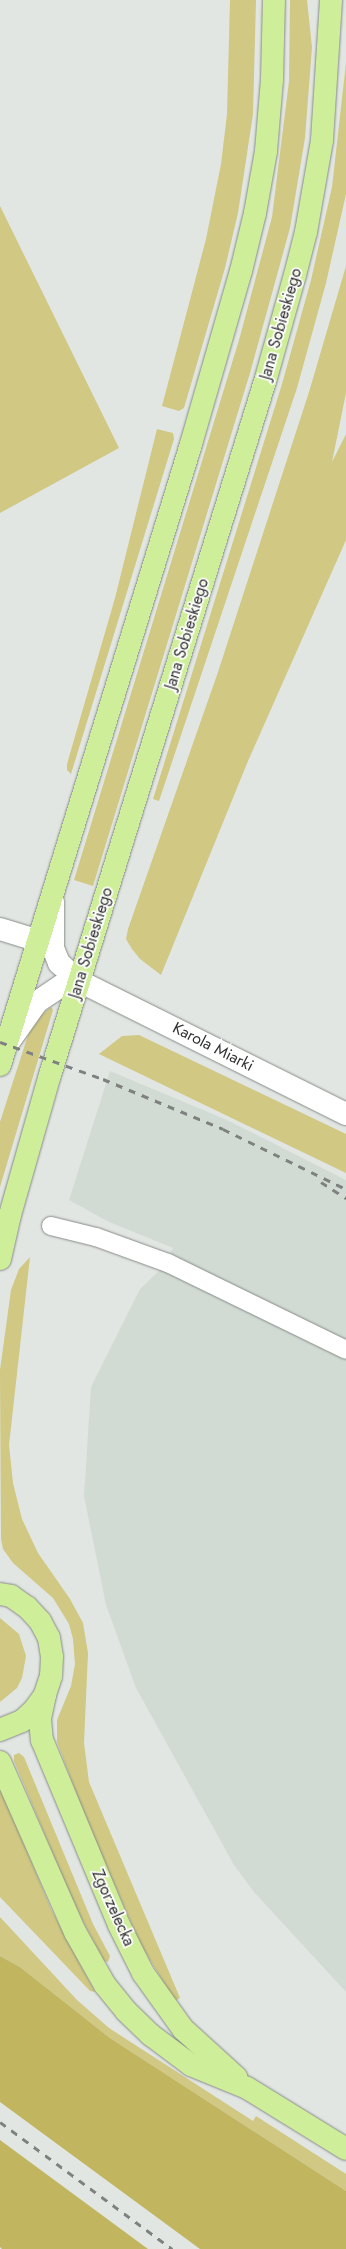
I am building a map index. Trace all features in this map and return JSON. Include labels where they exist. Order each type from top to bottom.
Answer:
[{"type":"main road","points":[[1,1062],[191,444],[241,271],[255,213],[266,151],[272,80],[274,0]]},
{"type":"main road","name":"Jana Sobieskiego","points":[[0,1259],[26,1158],[79,981],[266,378],[295,275],[310,211],[322,140],[331,0]]},
{"type":"main road","points":[[0,1730],[22,1720],[35,1709],[45,1695],[51,1676],[52,1657],[49,1638],[40,1621],[27,1607],[4,1591]]},
{"type":"main road","name":"Zgorzelecka","points":[[45,1695],[40,1719],[42,1740],[119,1926],[143,1973],[183,2029],[247,2088]]},
{"type":"main road","name":"Zgorzelecka","points":[[0,1762],[62,1906],[105,1985],[126,2012],[191,2065],[247,2088],[346,2149]]},
{"type":"street","name":"Karola Miarki","points":[[56,883],[52,910],[53,948],[59,963],[79,981],[346,1114]]},
{"type":"street","points":[[0,929],[39,941]]},
{"type":"street","points":[[1,1062],[15,1032],[36,1002],[61,986],[79,981]]},
{"type":"lane","points":[[51,1226],[96,1237],[168,1263],[346,1350]]},
{"type":"shaded area","points":[[230,0],[256,0],[253,114],[238,213],[225,268],[184,408],[179,411],[162,406],[206,239],[221,164],[227,114]]},
{"type":"shaded area","points":[[290,0],[307,0],[312,47],[305,138],[290,228],[250,373],[93,886],[74,880],[239,340],[272,217],[289,81]]},
{"type":"shaded area","points":[[346,63],[346,194],[326,283],[297,388],[159,801],[153,799],[282,384],[311,280],[332,187]]},
{"type":"shaded area","points":[[0,206],[119,448],[0,513]]},
{"type":"shaded area","points":[[346,266],[346,393],[332,462],[346,434],[346,540],[248,761],[161,975],[140,959],[132,949],[126,939],[128,929],[218,672],[309,392]]},
{"type":"shaded area","points":[[157,429],[173,433],[174,439],[71,774],[67,770],[67,764],[115,598]]},
{"type":"shaded area","points":[[51,1007],[53,1010],[0,1187],[0,1122],[29,1032],[40,1016]]},
{"type":"shaded area","points":[[139,1035],[346,1134],[346,1173],[99,1054],[122,1036]]},
{"type":"shaded area","points":[[110,1071],[227,1120],[346,1180],[346,1992],[254,1892],[234,1865],[136,1688],[106,1605],[84,1496],[91,1387],[140,1289],[160,1270],[173,1248],[107,1221],[69,1200]]},
{"type":"shaded area","points":[[30,1257],[9,1445],[13,1483],[22,1519],[38,1553],[70,1599],[83,1623],[88,1653],[84,1743],[89,1782],[180,1998],[175,2001],[141,1945],[86,1819],[57,1742],[57,1720],[71,1686],[75,1664],[73,1639],[69,1624],[53,1598],[13,1563],[3,1549],[1,1539],[0,1370],[11,1290],[19,1269]]},
{"type":"shaded area","points":[[0,1618],[19,1634],[26,1656],[22,1678],[17,1688],[0,1702]]},
{"type":"shaded area","points":[[19,1753],[24,1757],[93,1924],[110,1956],[108,1962],[104,1961],[74,1904],[14,1761],[14,1755]]},
{"type":"shaded area","points":[[0,1786],[51,1909],[95,1992],[90,1991],[0,1897]]},
{"type":"shaded area","points":[[0,1917],[77,2000],[109,2028],[253,2121],[256,2116],[346,2174],[346,2191],[110,2038],[20,1967],[0,1956]]},
{"type":"shaded area","points":[[0,1956],[20,1967],[110,2038],[346,2191],[346,2249],[200,2249],[0,2102]]},
{"type":"shaded area","points":[[0,2140],[148,2249],[2,2249],[0,2247]]},
{"type":"railway","points":[[0,1042],[103,1079],[223,1129],[346,1189]]},
{"type":"railway","points":[[321,1182],[346,1198]]},
{"type":"railway","points":[[0,2122],[172,2249]]}]
